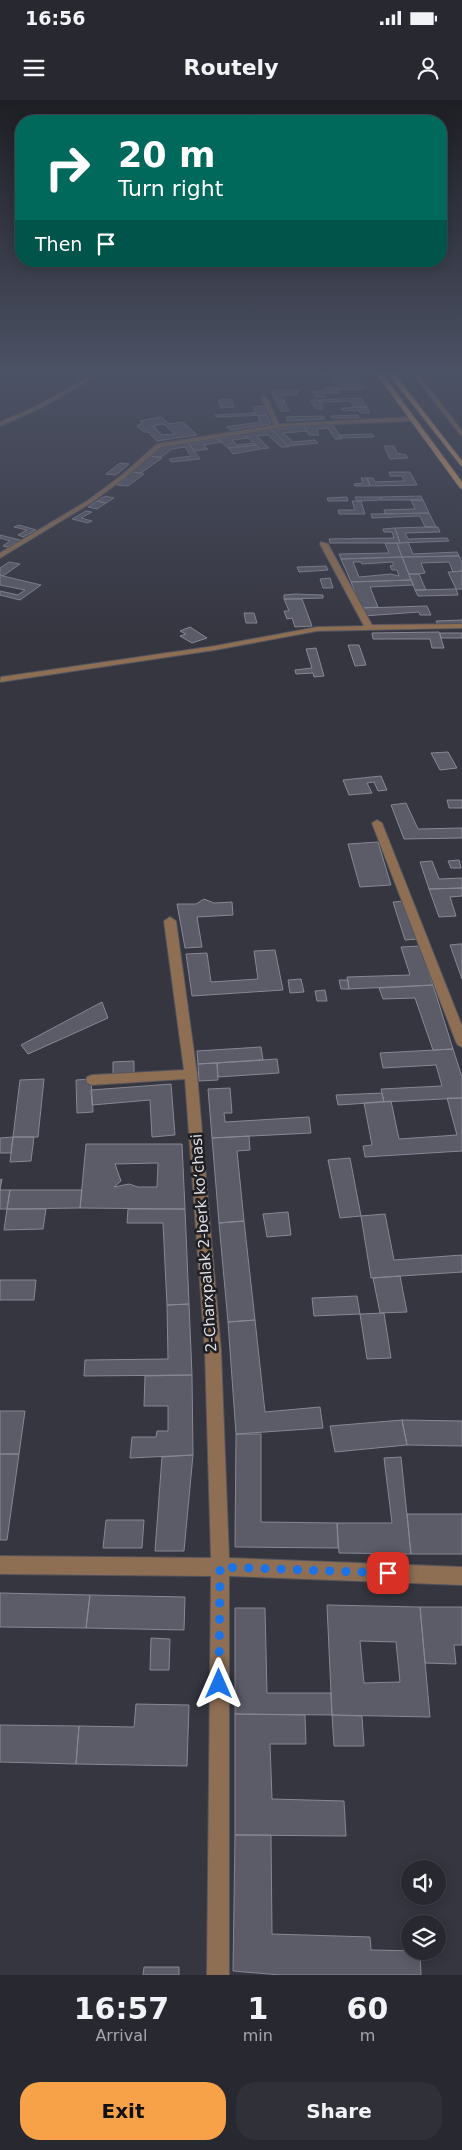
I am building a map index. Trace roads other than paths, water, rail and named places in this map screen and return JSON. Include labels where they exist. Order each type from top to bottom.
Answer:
[{"type":"main road","points":[[442,460],[462,486]]},
{"type":"street","points":[[0,556],[89,502],[143,460]]},
{"type":"street","points":[[324,544],[369,628]]},
{"type":"street","points":[[1,680],[215,648],[317,629],[462,626]]},
{"type":"street","points":[[377,822],[462,1042]]},
{"type":"street","name":"2-Charxpalak 2-berk koʻchasi","points":[[170,921],[191,1074],[213,1351],[220,1567],[218,1975]]},
{"type":"street","points":[[92,1080],[191,1074]]},
{"type":"street","points":[[0,1565],[220,1567],[462,1576]]}]
